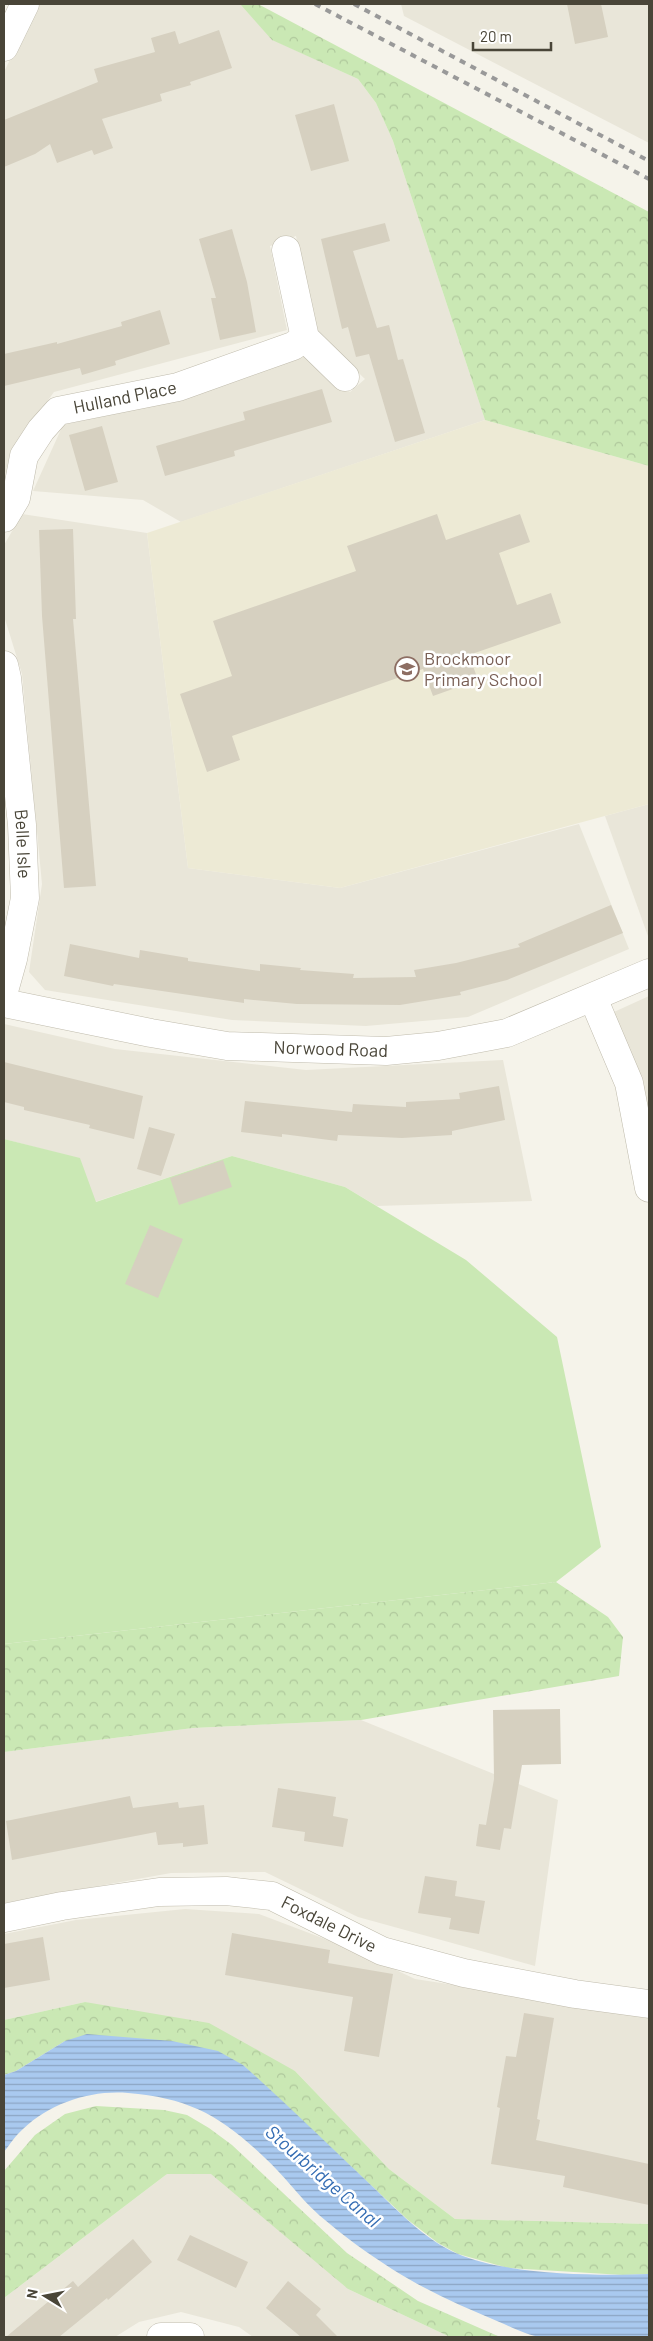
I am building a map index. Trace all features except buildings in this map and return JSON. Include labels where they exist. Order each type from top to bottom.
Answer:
[{"type":"street","points":[[4,47],[24,4]]},
{"type":"street","points":[[286,250],[304,338],[346,377]]},
{"type":"street","name":"Hulland Place","points":[[4,518],[16,498],[24,456],[41,430],[58,411],[178,387],[293,346],[304,338]]},
{"type":"street","name":"Belle Isle","points":[[4,665],[7,678],[22,825],[25,898],[13,959],[4,991]]},
{"type":"street","name":"Norwood Road","points":[[4,1003],[151,1033],[227,1046],[386,1050],[438,1046],[508,1033],[649,973]]},
{"type":"street","points":[[593,998],[629,1083],[649,1188]]},
{"type":"street","name":"Foxdale Drive","points":[[4,1918],[62,1906],[159,1892],[226,1891],[272,1896],[382,1951],[464,1973],[575,1994],[649,2004]]},
{"type":"street","points":[[161,2337],[190,2337]]},
{"type":"shaded area","points":[[37,4],[240,4],[273,40],[358,79],[376,103],[393,141],[485,420],[181,522],[143,500],[33,491],[63,425],[176,401],[293,346],[350,392],[365,379],[315,331],[296,236],[270,246],[287,330],[54,392],[10,453],[4,480],[4,72]]},
{"type":"shaded area","points":[[401,4],[649,4],[649,143],[404,16]]},
{"type":"shaded area","name":"Brockmoor Primary School","points":[[485,420],[649,466],[649,804],[340,888],[188,868],[147,533]]},
{"type":"shaded area","points":[[22,514],[147,533],[188,868],[340,888],[579,824],[629,949],[468,1017],[366,1026],[232,1020],[45,990],[29,972],[42,884],[22,674],[4,616],[4,545]]},
{"type":"shaded area","points":[[649,804],[649,939],[605,816]]},
{"type":"shaded area","points":[[649,996],[649,1120],[614,1012]]},
{"type":"shaded area","points":[[4,1024],[115,1049],[306,1070],[503,1060],[532,1201],[377,1206],[345,1187],[232,1156],[95,1202],[80,1159],[4,1139]]},
{"type":"shaded area","points":[[361,1720],[558,1800],[535,1966],[358,1917],[265,1872],[171,1873],[4,1903],[4,1752],[193,1728]]},
{"type":"shaded area","points":[[185,1909],[259,1914],[354,1950],[415,1979],[649,2015],[649,2224],[455,2219],[389,2169],[295,2071],[85,2002],[4,2020],[4,1934],[76,1920]]},
{"type":"shaded area","points":[[167,2174],[217,2174],[348,2289],[450,2337],[253,2337],[239,2327],[181,2312],[139,2322],[115,2337],[4,2337],[4,2298]]},
{"type":"green space","points":[[240,4],[258,4],[649,212],[649,466],[485,420],[393,141],[376,103],[358,79],[272,40]]},
{"type":"green space","points":[[4,1139],[80,1158],[96,1202],[232,1156],[345,1187],[466,1260],[557,1337],[601,1547],[556,1582],[4,1644]]},
{"type":"green space","points":[[556,1582],[608,1617],[623,1637],[619,1676],[361,1720],[193,1728],[4,1752],[4,1644]]},
{"type":"green space","points":[[85,2002],[209,2023],[295,2071],[389,2169],[455,2219],[649,2224],[649,2274],[623,2275],[508,2268],[458,2254],[438,2243],[408,2220],[243,2065],[65,2041],[16,2071],[4,2075],[4,2020]]},
{"type":"green space","points":[[96,2106],[164,2110],[187,2115],[232,2145],[347,2253],[418,2301],[500,2337],[450,2337],[348,2289],[211,2174],[167,2174],[4,2298],[4,2171],[35,2135],[65,2114]]},
{"type":"water","name":"Stourbridge Canal","points":[[87,2034],[172,2041],[218,2051],[243,2065],[412,2224],[434,2241],[458,2254],[501,2266],[552,2273],[649,2274],[649,2337],[570,2339],[531,2335],[470,2310],[417,2284],[364,2250],[319,2215],[271,2164],[233,2130],[202,2111],[186,2104],[149,2095],[128,2093],[85,2096],[59,2105],[34,2120],[18,2134],[4,2152],[4,2075],[16,2071],[65,2041]]},
{"type":"railway","points":[[315,4],[649,179]]},
{"type":"railway","points":[[354,4],[649,161]]},
{"type":"place","name":"Brockmoor Primary School","points":[[407,669]]}]
